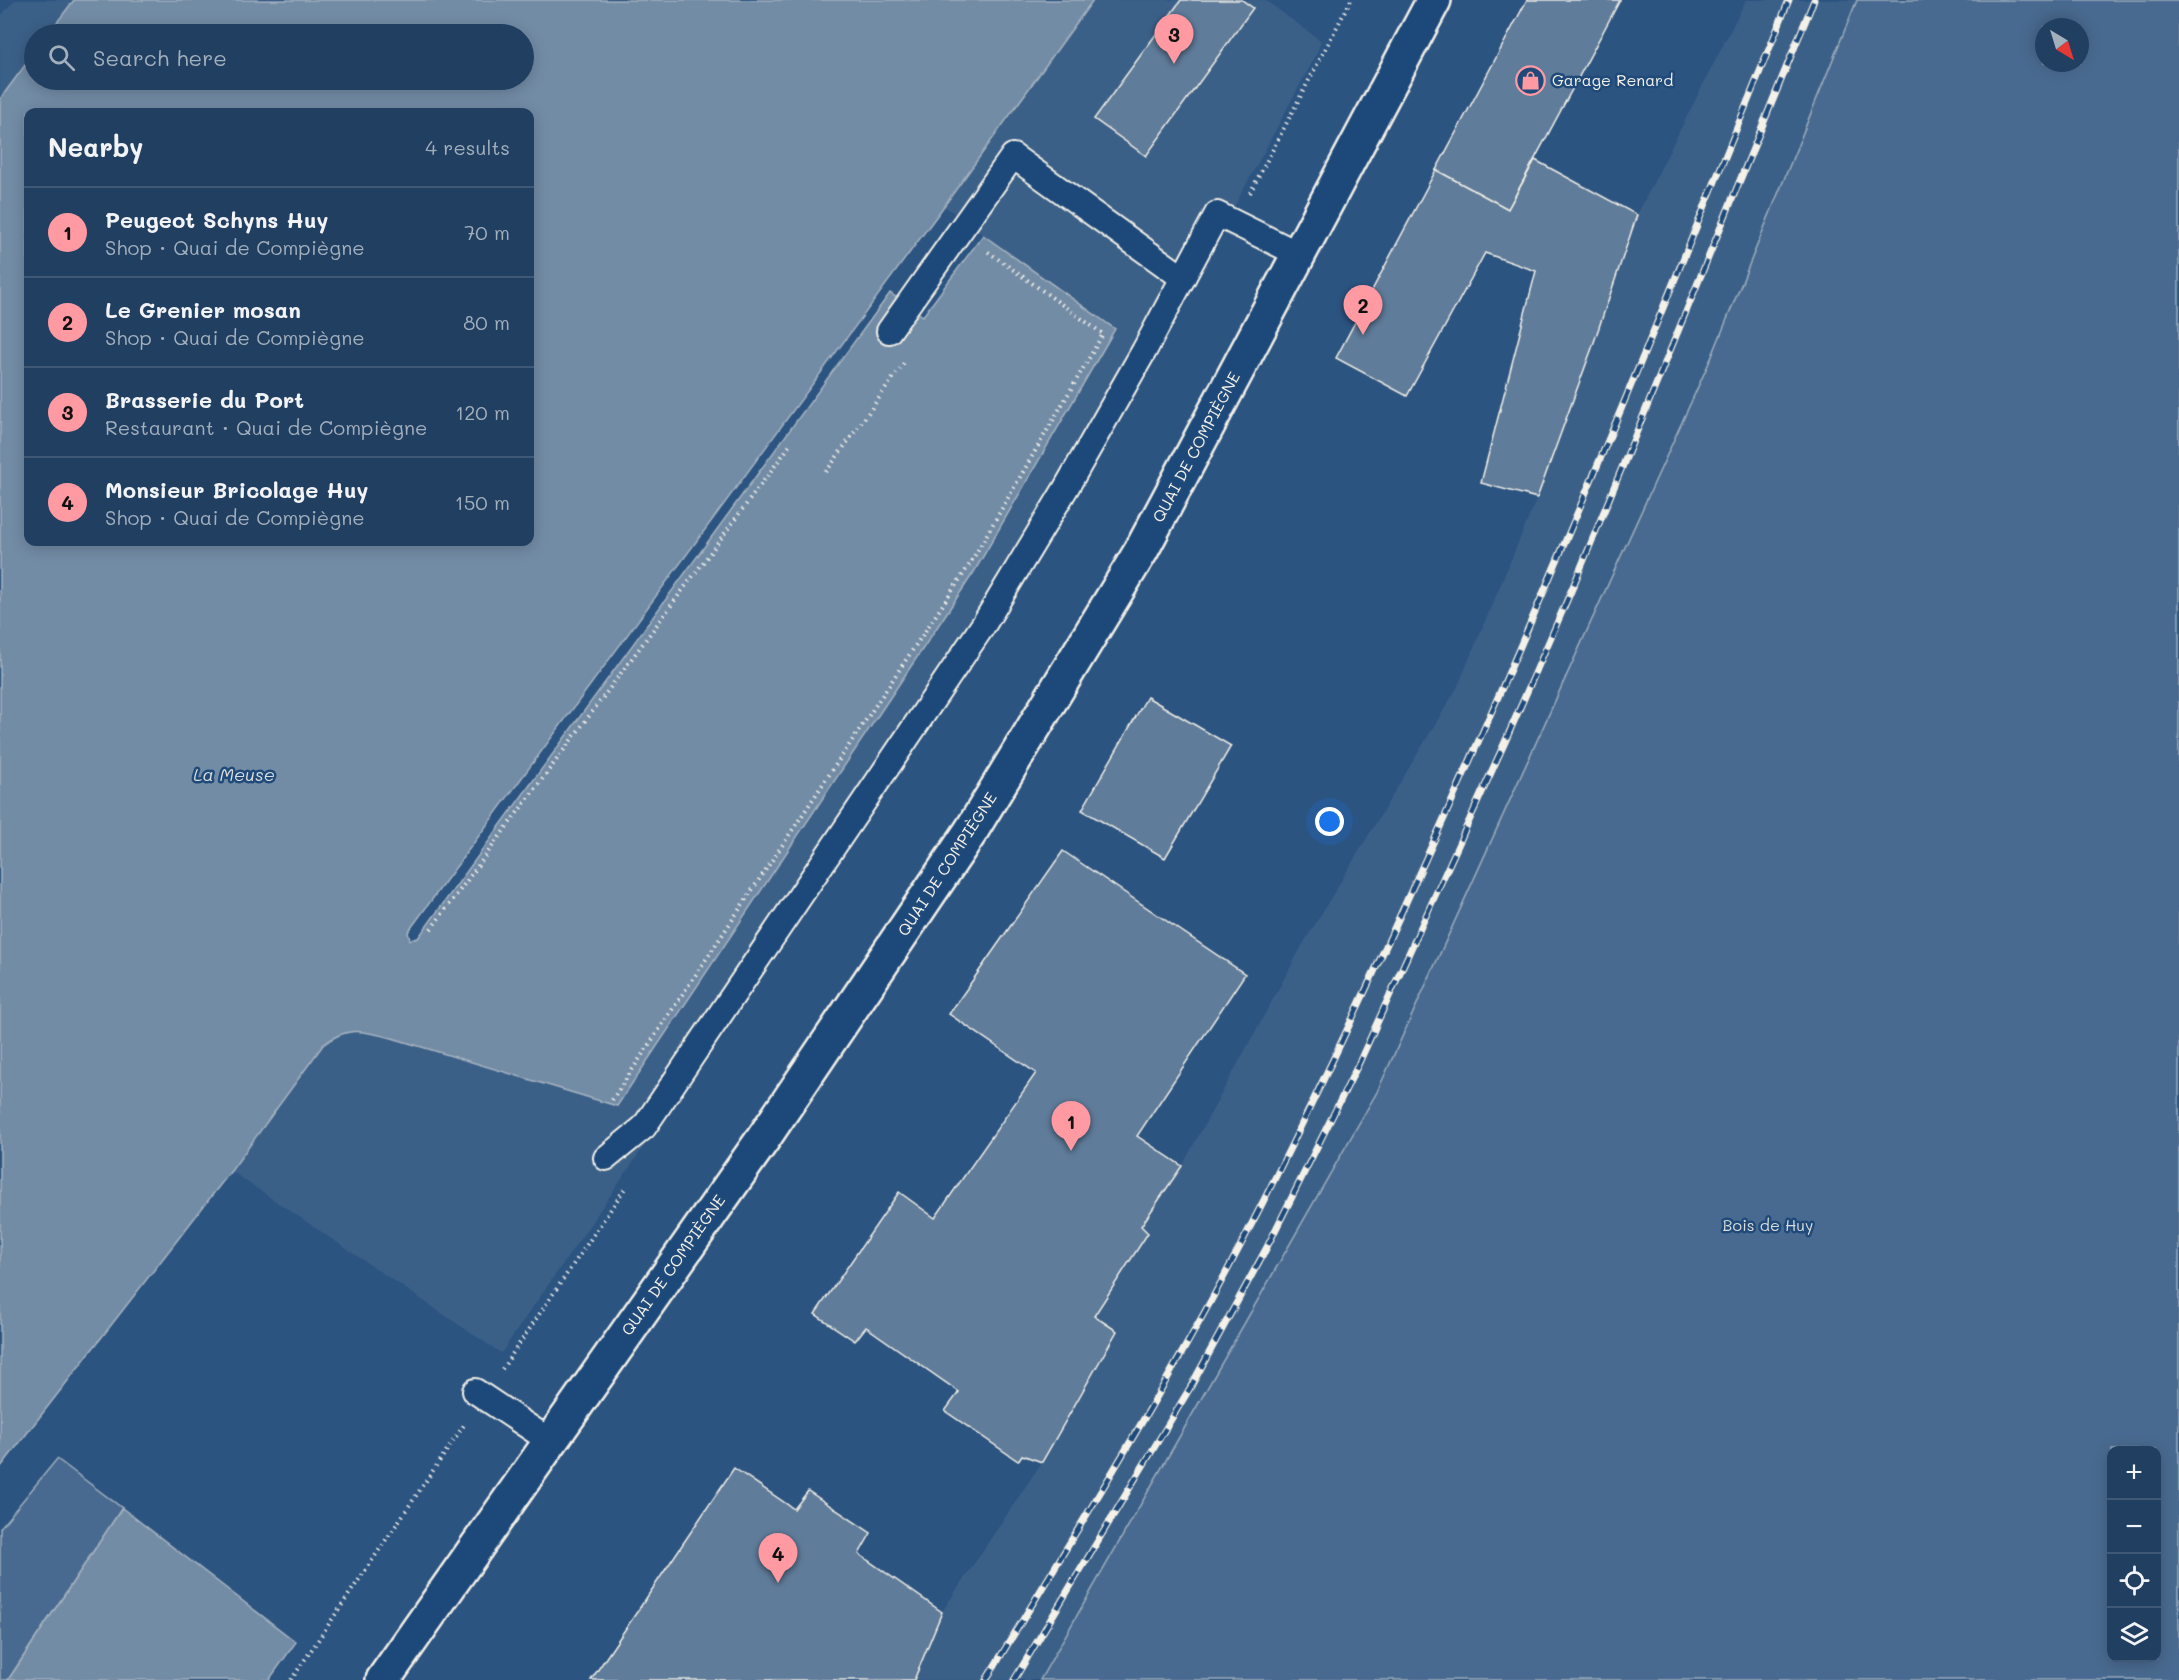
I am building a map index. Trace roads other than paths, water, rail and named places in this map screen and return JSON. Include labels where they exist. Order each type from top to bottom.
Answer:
[{"type":"main road","name":"QUAI DE COMPIÈGNE","points":[[383,1680],[762,1139],[971,831],[1141,550],[1434,0]]},
{"type":"lane","points":[[890,331],[1013,156],[1183,278]]},
{"type":"lane","points":[[606,1158],[644,1126],[984,624],[1072,478],[1144,351],[1217,214],[1300,255]]},
{"type":"lane","points":[[475,1391],[550,1441]]},
{"type":"water","name":"La Meuse","points":[[74,0],[1093,0],[944,206],[408,932],[410,940],[418,938],[890,293],[923,316],[983,235],[1115,329],[974,572],[617,1106],[382,1035],[356,1031],[340,1034],[323,1045],[231,1171],[0,1468],[0,99],[24,67],[24,90],[534,90],[534,24],[56,24]]},
{"type":"water","points":[[122,1508],[296,1642],[269,1680],[8,1680]]},
{"type":"railway","points":[[986,1680],[1120,1460],[1185,1348],[1246,1235],[1333,1059],[1514,662],[1789,0]]},
{"type":"railway","points":[[1014,1680],[1190,1388],[1266,1249],[1358,1065],[1575,582],[1814,0]]},
{"type":"place","name":"Brasserie du Port","points":[[1174,64]]},
{"type":"place","name":"Garage Renard","points":[[1531,80]]},
{"type":"place","name":"Le Grenier mosan","points":[[1363,335]]},
{"type":"place","name":"Peugeot Schyns Huy","points":[[1071,1151]]},
{"type":"place","name":"Monsieur Bricolage Huy","points":[[778,1583]]},
{"type":"park label","name":"Bois de Huy","points":[[1768,1225]]}]
